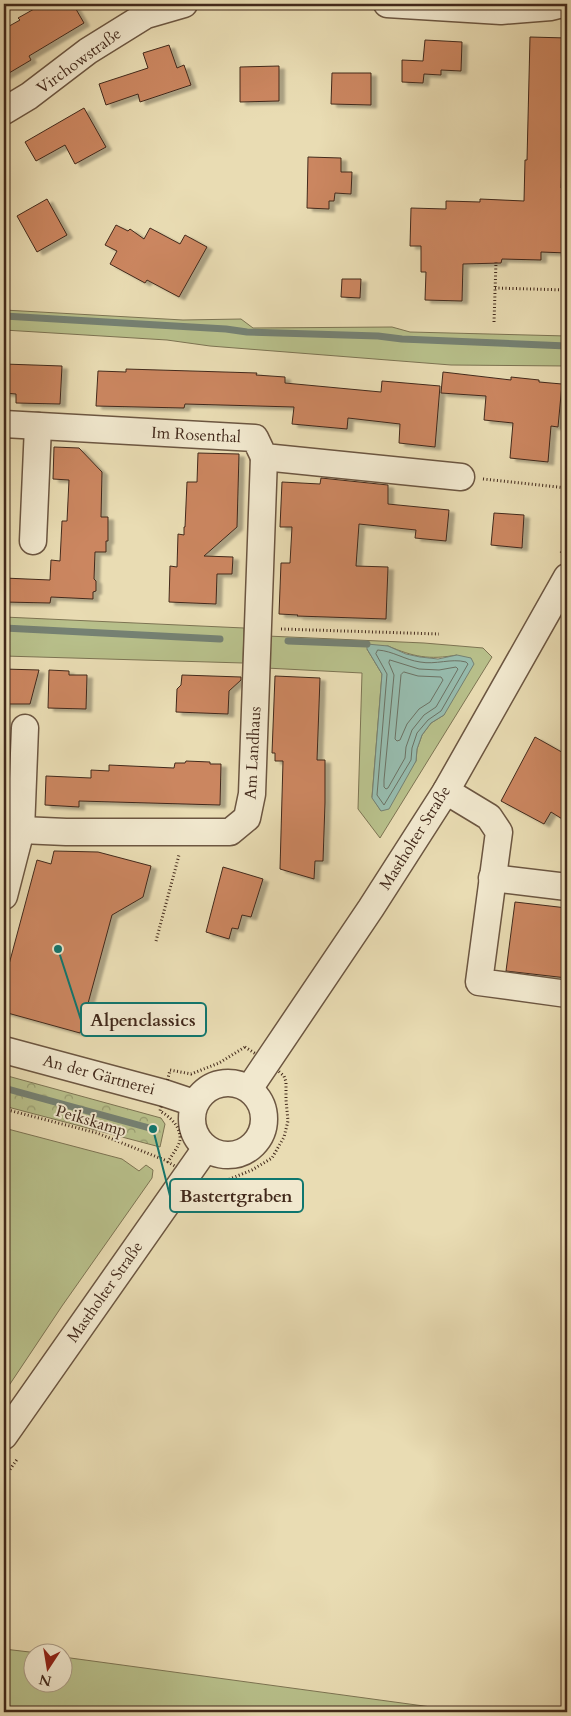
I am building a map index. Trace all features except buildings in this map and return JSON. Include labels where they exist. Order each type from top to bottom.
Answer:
[{"type":"street","name":"Virchowstraße","points":[[4,111],[30,96],[88,51],[146,15],[184,4]]},
{"type":"street","points":[[387,4],[501,10],[551,7],[563,4]]},
{"type":"street","name":"Im Rosenthal","points":[[4,424],[255,438],[264,456]]},
{"type":"street","points":[[33,541],[38,426]]},
{"type":"street","points":[[264,456],[461,477]]},
{"type":"street","name":"Am Landhaus","points":[[12,828],[184,833],[230,832],[247,818],[252,794],[264,456]]},
{"type":"street","name":"Mastholter Straße","points":[[249,1089],[371,908],[446,791],[567,577]]},
{"type":"street","points":[[4,896],[24,728]]},
{"type":"street","points":[[446,791],[489,817],[499,832],[479,982],[567,994]]},
{"type":"street","points":[[492,878],[567,887]]},
{"type":"street","name":"An der Gärtnerei","points":[[4,1050],[164,1093],[194,1103]]},
{"type":"street","points":[[218,1083],[240,1084],[249,1089],[257,1097],[262,1107],[264,1119],[262,1130],[257,1140],[239,1154],[227,1155],[216,1153],[206,1148],[197,1139],[192,1128],[191,1115],[194,1103],[200,1094],[218,1083]]},
{"type":"street","name":"Mastholter Straße","points":[[4,1436],[179,1167],[206,1148]]},
{"type":"path","points":[[494,322],[496,262]]},
{"type":"path","points":[[495,288],[567,290]]},
{"type":"path","points":[[461,477],[567,488]]},
{"type":"path","points":[[258,628],[439,634]]},
{"type":"path","points":[[156,941],[184,833]]},
{"type":"path","points":[[179,1167],[180,1140],[178,1130],[171,1118],[160,1111],[170,1070],[191,1074],[219,1063],[245,1047],[267,1061]]},
{"type":"path","name":"Peikskamp","points":[[4,1109],[97,1133],[179,1167],[210,1187],[252,1170],[272,1158],[284,1137],[288,1121],[286,1082],[284,1076],[267,1061]]},
{"type":"green space","points":[[4,310],[183,320],[241,319],[253,328],[392,327],[410,332],[567,336],[567,366],[451,365],[210,346],[167,340],[4,330]]},
{"type":"green space","points":[[4,617],[244,628],[243,663],[4,656]]},
{"type":"green space","points":[[267,636],[424,643],[483,648],[492,657],[380,838],[358,809],[362,673],[266,668]],"holes":[[[388,646],[397,650],[430,657],[457,655],[444,715],[431,723],[422,735],[417,749],[416,761],[381,811],[372,797],[382,674],[367,649]]]},
{"type":"green space","points":[[4,1075],[161,1118],[165,1124],[160,1147],[4,1106]]},
{"type":"green space","points":[[4,1128],[122,1159],[139,1171],[146,1165],[153,1170],[152,1178],[62,1306],[4,1393]]},
{"type":"green space","points":[[4,1649],[22,1651],[22,1694],[72,1694],[72,1658],[468,1712],[4,1712]]},
{"type":"water","points":[[367,644],[388,646],[406,654],[420,657],[438,659],[457,655],[471,658],[474,664],[444,715],[431,723],[422,735],[417,749],[416,761],[389,809],[381,811],[372,798],[382,674],[367,649]]},
{"type":"waterway","points":[[4,316],[226,329],[247,332],[378,336],[402,339],[567,346]]},
{"type":"waterway","points":[[4,628],[220,639]]},
{"type":"waterway","points":[[288,641],[367,644]]},
{"type":"waterway","points":[[4,1088],[153,1129]]},
{"type":"place","name":"Alpenclassics","points":[[58,949]]},
{"type":"place","name":"Bastertgraben","points":[[153,1129]]}]
